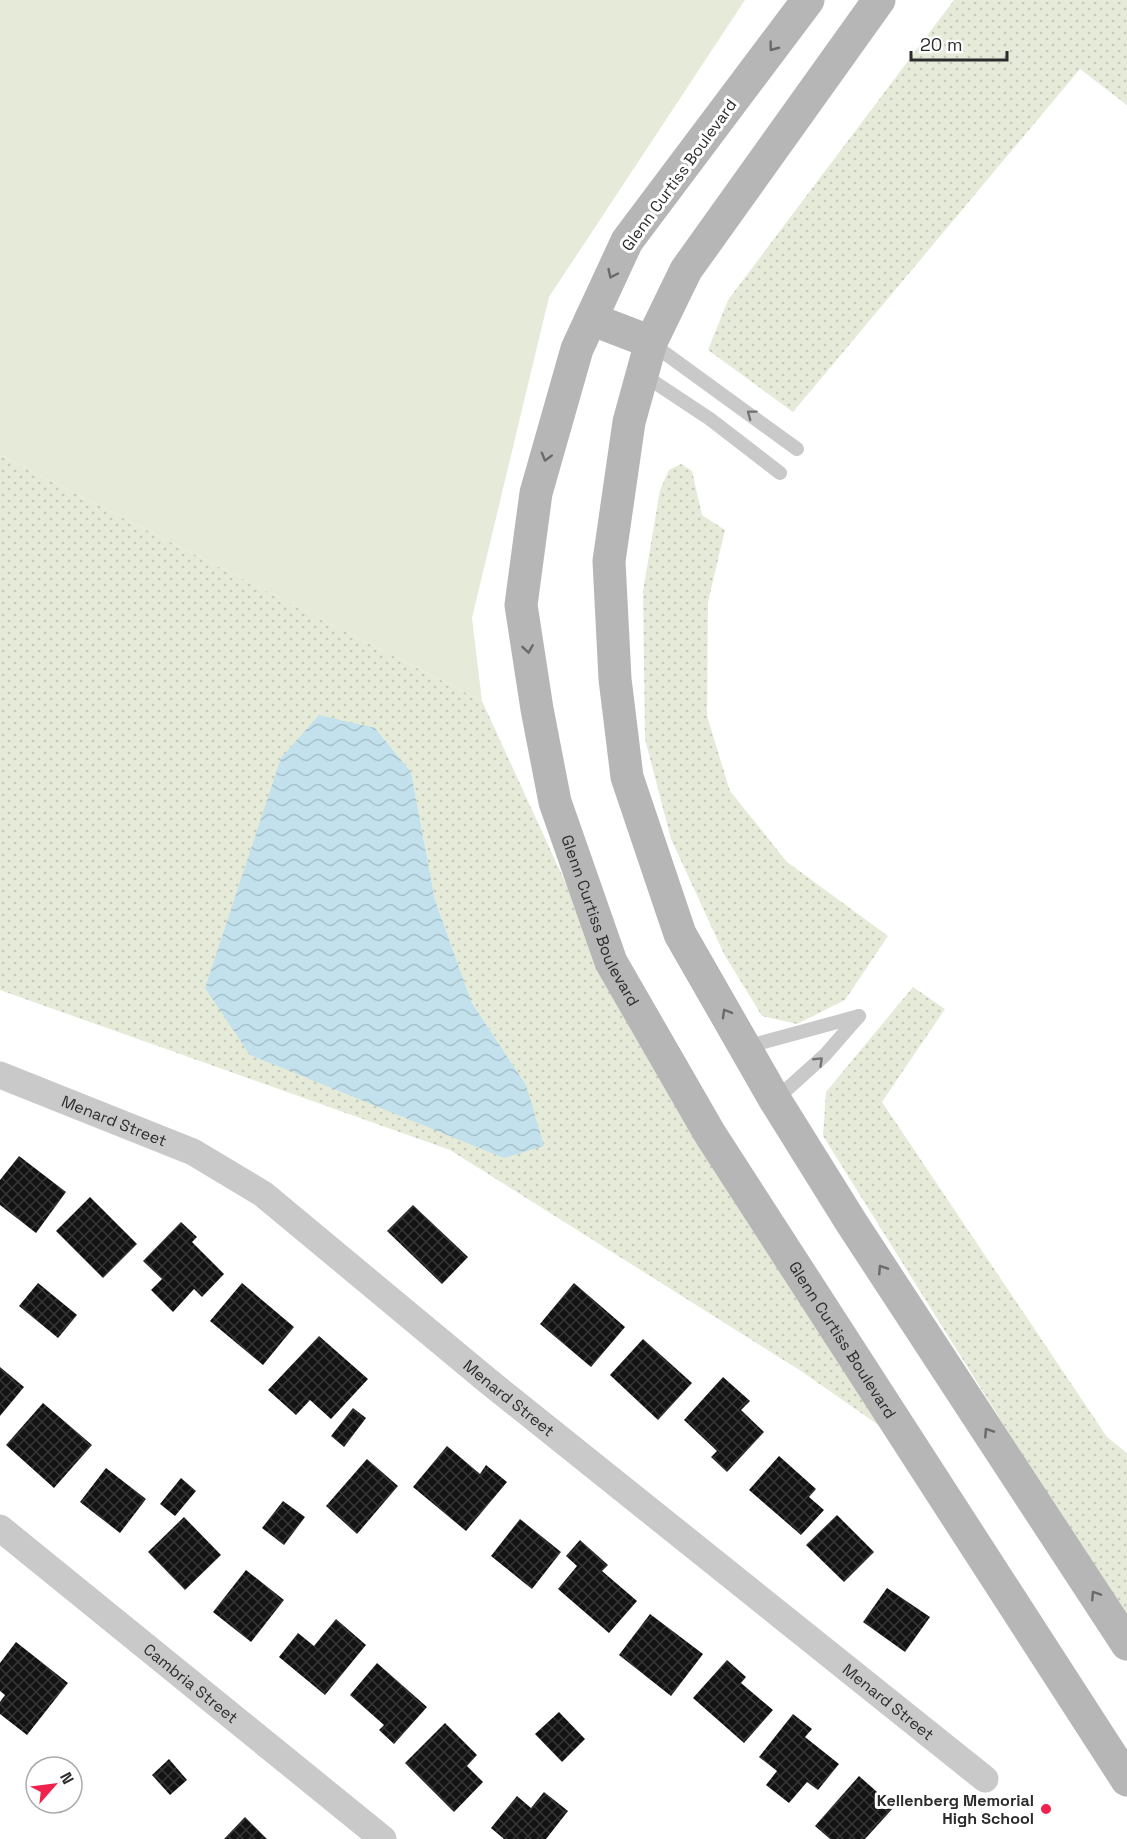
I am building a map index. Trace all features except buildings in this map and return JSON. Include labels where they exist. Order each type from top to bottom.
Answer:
[{"type":"main road","name":"Glenn Curtiss Boulevard","points":[[808,0],[627,241],[577,349],[536,493],[521,605],[537,709],[555,802],[611,962],[710,1134],[1127,1780]]},
{"type":"main road","points":[[879,0],[686,270],[651,342],[629,422],[609,561],[615,679],[627,777],[680,934],[775,1100],[858,1232],[1127,1644]]},
{"type":"main road","points":[[591,319],[651,342]]},
{"type":"street","name":"Menard Street","points":[[0,1075],[193,1152],[263,1194],[488,1381],[985,1779]]},
{"type":"street","name":"Cambria Street","points":[[0,1528],[383,1839]]},
{"type":"lane","points":[[651,342],[797,449]]},
{"type":"lane","points":[[642,374],[711,419],[780,473]]},
{"type":"lane","points":[[746,1047],[859,1016],[825,1055],[775,1100]]},
{"type":"green space","points":[[0,0],[745,0],[549,297],[472,618],[482,701],[0,455]]},
{"type":"green space","points":[[954,0],[1127,0],[1127,105],[1080,69],[793,412],[708,350],[728,300]]},
{"type":"green space","points":[[0,455],[482,701],[589,934],[907,1445],[801,1371],[450,1150],[0,990]],"holes":[[[375,728],[411,772],[435,900],[472,1003],[526,1085],[504,1158]]]},
{"type":"green space","points":[[681,464],[692,471],[702,515],[725,530],[708,602],[707,716],[730,791],[787,862],[888,936],[845,1000],[797,1024],[762,1016],[724,954],[671,839],[645,739],[643,591],[660,490],[669,470]]},
{"type":"green space","points":[[913,987],[945,1009],[882,1102],[1107,1437],[1127,1453],[1127,1622],[823,1136],[826,1092]]},
{"type":"water","points":[[319,715],[375,728],[411,772],[435,900],[472,1003],[526,1085],[544,1146],[504,1158],[250,1055],[205,988],[281,758]]},
{"type":"place","name":"Kellenberg Memorial High School","points":[[1046,1809]]}]
